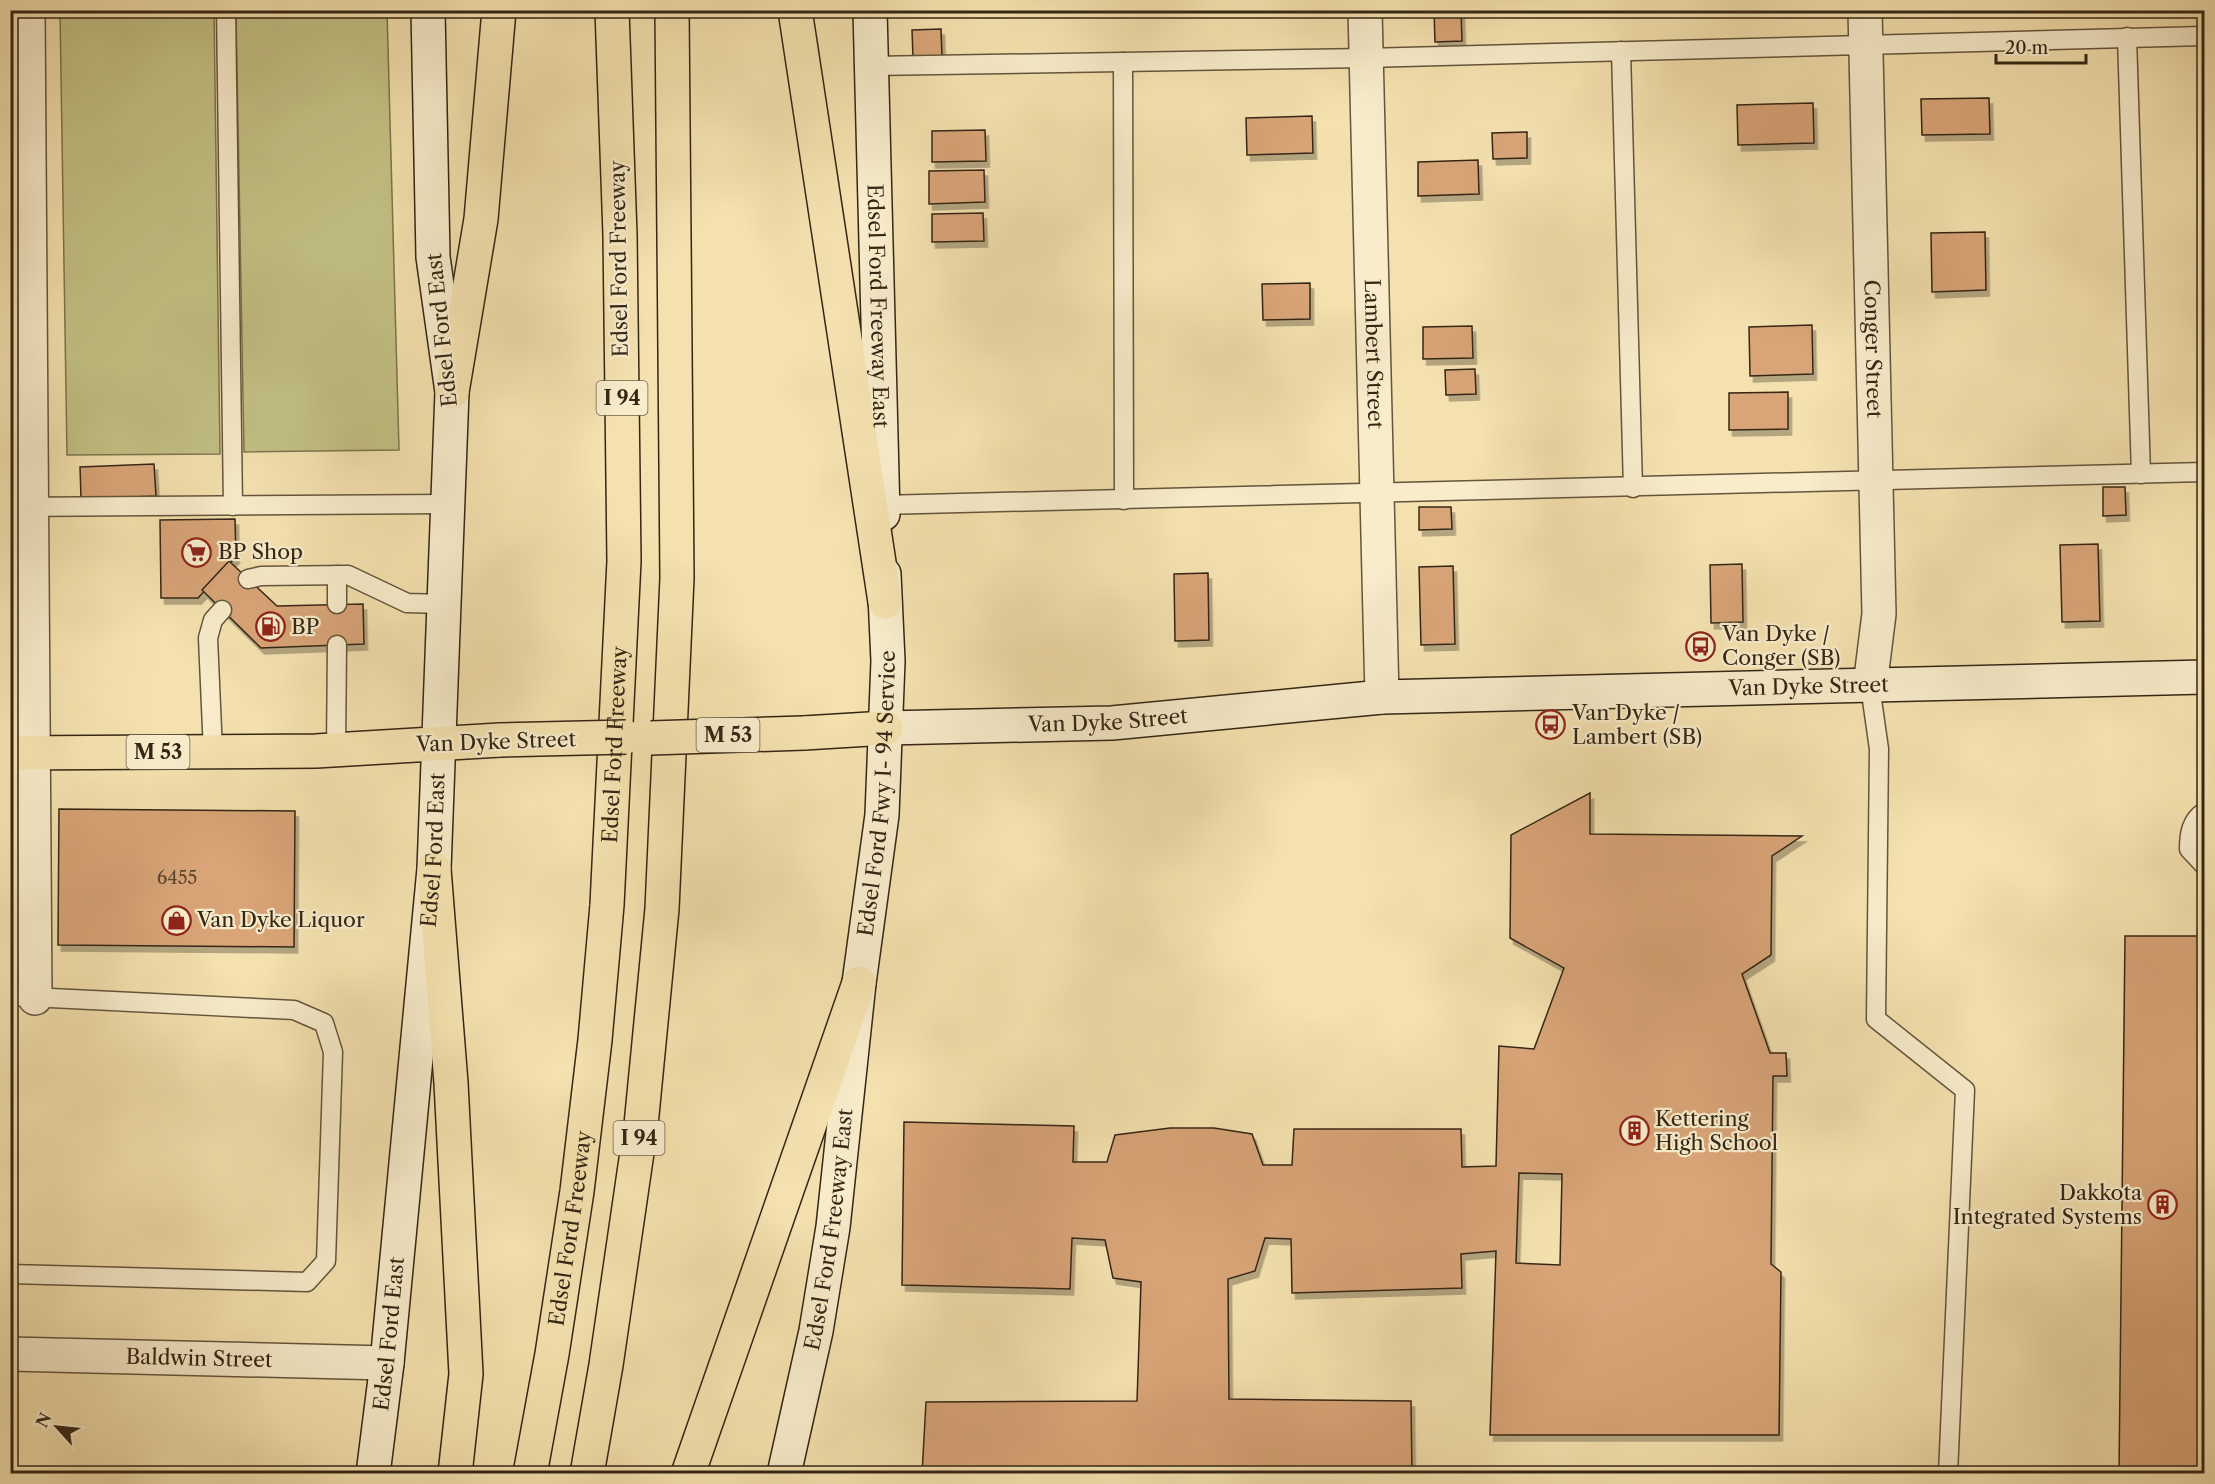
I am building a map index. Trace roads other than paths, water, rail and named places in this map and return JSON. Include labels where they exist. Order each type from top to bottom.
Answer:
[{"type":"main road","points":[[452,392],[481,219],[499,10]]},
{"type":"main road","name":"Edsel Ford Freeway","points":[[530,1473],[552,1354],[577,1191],[595,1040],[607,905],[624,561],[620,236],[612,10]]},
{"type":"main road","name":"I 94","points":[[587,1473],[606,1365],[641,1125],[662,909],[677,578],[672,10]]},
{"type":"main road","points":[[795,10],[885,602]]},
{"type":"main road","name":"Van Dyke Street","points":[[22,753],[336,750],[500,740],[651,738],[886,728]]},
{"type":"main road","points":[[434,869],[451,1083],[466,1374],[455,1473]]},
{"type":"main road","points":[[688,1473],[859,982]]},
{"type":"street","points":[[23,997],[21,507],[28,10]]},
{"type":"street","name":"Edsel Ford East","points":[[373,1473],[387,1363],[434,869],[452,392],[433,257],[428,10]]},
{"type":"street","name":"Edsel Ford Freeway East","points":[[870,10],[885,602]]},
{"type":"street","name":"Lambert Street","points":[[1365,10],[1382,698]]},
{"type":"street","name":"Conger Street","points":[[1865,10],[1879,614],[1870,686]]},
{"type":"street","name":"Edsel Ford Fwy I- 94 Service","points":[[859,982],[882,815],[888,661],[885,602]]},
{"type":"street","name":"Van Dyke Street","points":[[886,728],[1112,723],[1382,698],[2205,677]]},
{"type":"street","name":"Edsel Ford Freeway East","points":[[784,1473],[816,1331],[833,1227],[859,982]]},
{"type":"street","name":"Baldwin Street","points":[[10,1354],[387,1363]]},
{"type":"lane","points":[[226,10],[233,506]]},
{"type":"lane","points":[[871,66],[1366,58],[2205,36]]},
{"type":"lane","points":[[2127,37],[2141,474]]},
{"type":"lane","points":[[1621,51],[1633,488]]},
{"type":"lane","points":[[1123,62],[1124,500]]},
{"type":"lane","points":[[882,506],[2205,472]]},
{"type":"lane","points":[[21,507],[447,504]]},
{"type":"lane","points":[[337,575],[337,604]]},
{"type":"lane","points":[[248,579],[261,576],[348,575],[407,603],[444,604]]},
{"type":"lane","points":[[213,752],[208,638],[213,620],[222,610]]},
{"type":"lane","points":[[336,750],[337,645]]},
{"type":"lane","points":[[1870,686],[1879,749],[1876,1019],[1965,1090],[1948,1473]]},
{"type":"lane","points":[[2205,812],[2193,825],[2189,836],[2189,849],[2205,865]]},
{"type":"lane","points":[[10,1274],[307,1282],[326,1261],[333,1052],[324,1023],[294,1011],[23,997]]},
{"type":"place","name":"BP Shop","points":[[197,552]]},
{"type":"place","name":"BP","points":[[270,627]]},
{"type":"place","name":"Van Dyke / Conger (SB)","points":[[1701,646]]},
{"type":"place","name":"Van Dyke / Lambert (SB)","points":[[1551,725]]},
{"type":"place","name":"Van Dyke Liquor","points":[[176,920]]},
{"type":"place","name":"Kettering High School","points":[[1634,1131]]},
{"type":"place","name":"Dakkota Integrated Systems","points":[[2163,1205]]}]
